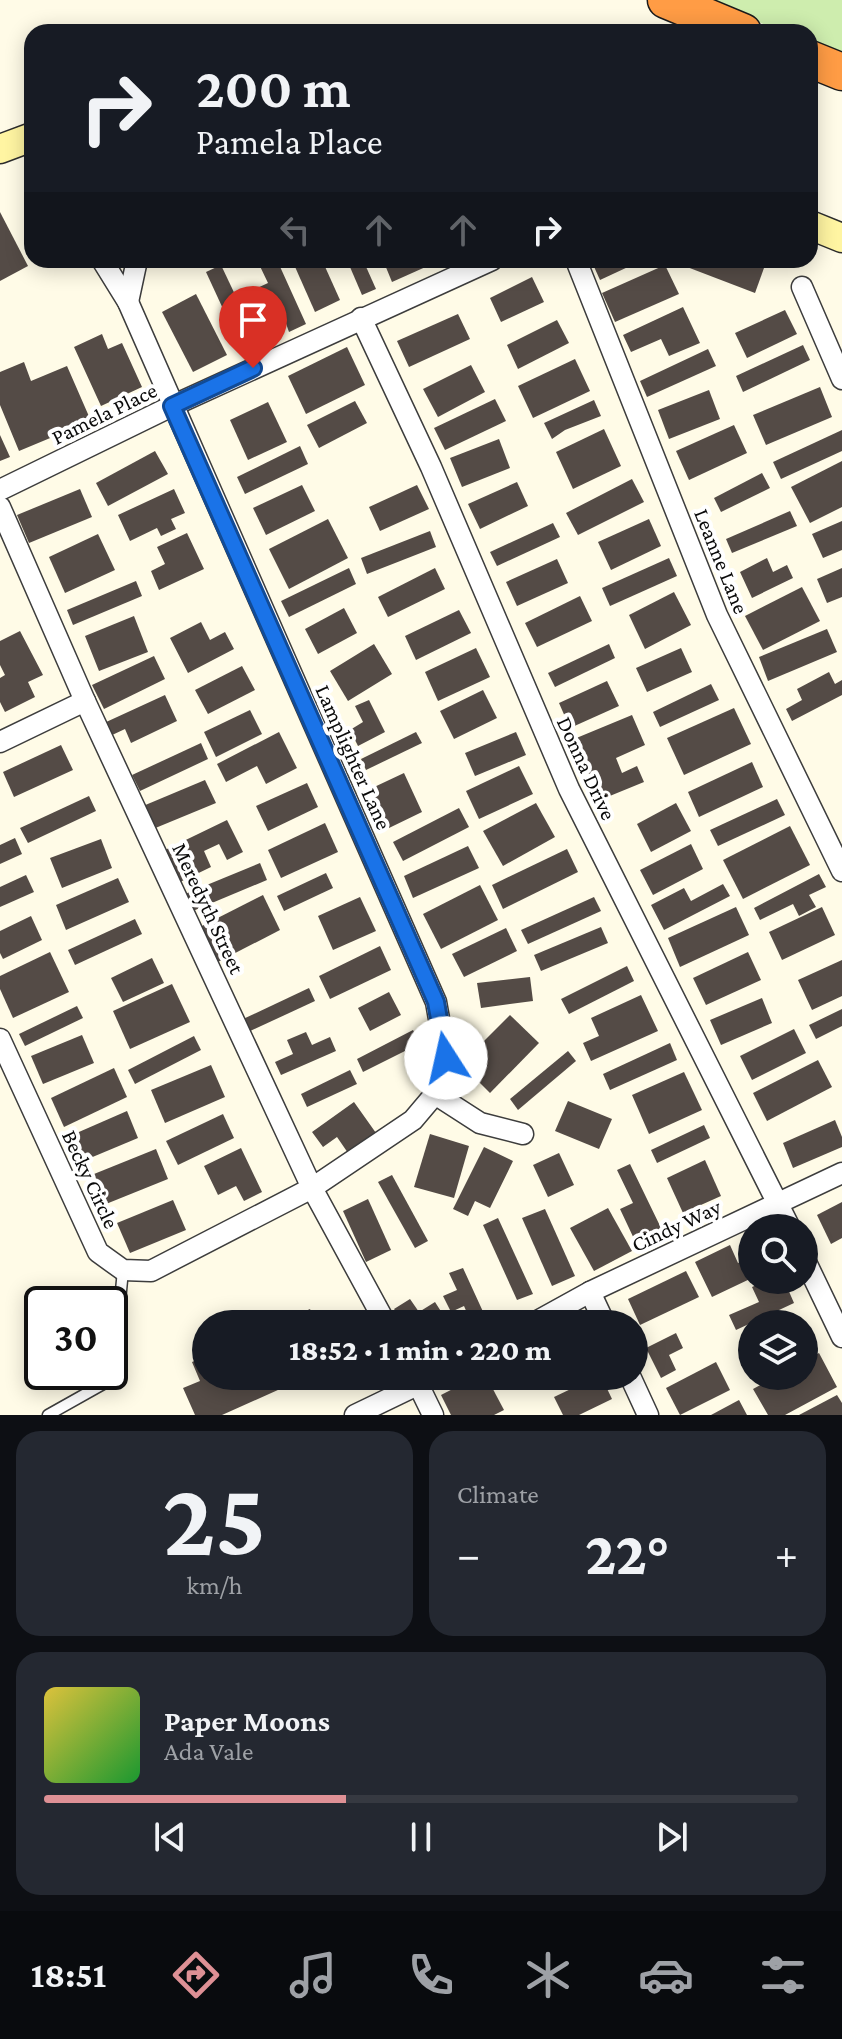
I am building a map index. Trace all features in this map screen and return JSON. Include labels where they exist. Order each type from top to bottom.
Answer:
[{"type":"highway","points":[[666,0],[724,24]]},
{"type":"highway","points":[[818,62],[842,72]]},
{"type":"street","points":[[0,149],[24,140]]},
{"type":"street","points":[[818,228],[842,238]]},
{"type":"street","name":"Lamplighter Lane","points":[[107,268],[128,302],[436,1002],[446,1058],[435,1094],[413,1120],[312,1188]]},
{"type":"street","points":[[128,302],[135,268]]},
{"type":"street","name":"Pamela Place","points":[[0,490],[172,406],[474,268]]},
{"type":"street","name":"Leanne Lane","points":[[579,268],[717,615],[842,871]]},
{"type":"street","points":[[802,287],[842,379]]},
{"type":"street","name":"Donna Drive","points":[[361,318],[431,467],[569,789],[783,1214]]},
{"type":"street","name":"Meredyth Street","points":[[0,507],[85,701],[312,1188],[378,1310]]},
{"type":"street","points":[[0,742],[85,701]]},
{"type":"street","name":"Becky Circle","points":[[0,1039],[98,1252],[123,1270]]},
{"type":"street","points":[[435,1094],[480,1123],[523,1134]]},
{"type":"street","name":"Cindy Way","points":[[557,1310],[842,1173]]},
{"type":"street","points":[[123,1270],[151,1271],[312,1188]]},
{"type":"street","points":[[818,1287],[842,1337]]},
{"type":"street","points":[[590,1292],[598,1310]]},
{"type":"street","points":[[355,1415],[402,1390]]},
{"type":"street","points":[[426,1390],[433,1415]]},
{"type":"street","points":[[636,1390],[648,1415]]},
{"type":"lane","points":[[48,1415],[105,1383],[113,1374],[123,1270]]},
{"type":"green space","points":[[704,0],[842,0],[842,56],[818,46],[818,24],[763,24]]},
{"type":"building","points":[[0,212],[24,258],[24,268],[0,281]]},
{"type":"building","points":[[222,268],[258,343],[242,350],[206,272]]},
{"type":"building","points":[[261,268],[281,268],[306,324],[289,332],[283,315],[266,323],[251,291],[268,283]]},
{"type":"building","points":[[296,268],[326,268],[340,300],[315,312]]},
{"type":"building","points":[[350,268],[367,268],[376,289],[362,295]]},
{"type":"building","points":[[386,268],[423,268],[392,282]]},
{"type":"building","points":[[595,268],[626,268],[600,280]]},
{"type":"building","points":[[658,268],[666,268],[679,294],[615,322],[602,293]]},
{"type":"building","points":[[690,268],[764,268],[755,293]]},
{"type":"building","points":[[532,277],[544,302],[501,322],[490,298]]},
{"type":"building","points":[[196,294],[227,355],[193,372],[162,312]]},
{"type":"building","points":[[683,307],[700,343],[669,356],[661,339],[631,352],[623,335]]},
{"type":"building","points":[[785,310],[797,334],[747,358],[735,333]]},
{"type":"building","points":[[458,314],[470,339],[409,367],[397,341]]},
{"type":"building","points":[[557,320],[569,343],[518,369],[507,345]]},
{"type":"building","points":[[102,334],[108,349],[122,343],[142,387],[101,406],[74,347]]},
{"type":"building","points":[[803,345],[810,360],[743,392],[736,376]]},
{"type":"building","points":[[347,347],[365,385],[306,414],[288,376]]},
{"type":"building","points":[[708,349],[716,366],[647,397],[640,381]]},
{"type":"building","points":[[575,359],[590,391],[533,418],[518,386]]},
{"type":"building","points":[[24,362],[31,381],[67,366],[91,421],[19,451],[0,405],[0,372]]},
{"type":"building","points":[[471,365],[485,392],[438,417],[423,389]]},
{"type":"building","points":[[820,387],[832,417],[766,445],[753,415]]},
{"type":"building","points":[[709,390],[720,419],[669,439],[658,410]]},
{"type":"building","points":[[495,399],[506,421],[445,450],[434,428]]},
{"type":"building","points":[[594,400],[601,416],[565,430],[552,439],[544,423]]},
{"type":"building","points":[[355,401],[367,423],[319,448],[307,425]]},
{"type":"building","points":[[268,402],[287,442],[248,460],[230,420]]},
{"type":"building","points":[[734,425],[747,453],[689,480],[676,451]]},
{"type":"building","points":[[604,429],[621,466],[573,489],[556,452]]},
{"type":"building","points":[[842,430],[842,451],[781,479],[773,462]]},
{"type":"building","points":[[0,435],[10,457],[0,461]]},
{"type":"building","points":[[499,439],[510,468],[462,487],[450,458]]},
{"type":"building","points":[[300,446],[308,464],[245,494],[237,477]]},
{"type":"building","points":[[155,451],[168,474],[108,506],[96,483]]},
{"type":"building","points":[[842,461],[842,507],[810,523],[791,487]]},
{"type":"building","points":[[762,473],[770,488],[721,512],[714,498]]},
{"type":"building","points":[[632,479],[644,502],[578,535],[566,513]]},
{"type":"building","points":[[517,482],[528,506],[480,529],[468,504]]},
{"type":"building","points":[[302,485],[315,511],[266,535],[253,508]]},
{"type":"building","points":[[417,485],[429,509],[380,531],[369,507]]},
{"type":"building","points":[[80,489],[92,517],[29,543],[17,515]]},
{"type":"building","points":[[174,489],[185,513],[171,519],[176,529],[161,536],[157,528],[130,541],[118,515]]},
{"type":"building","points":[[790,511],[797,526],[732,553],[726,539]]},
{"type":"building","points":[[328,519],[348,558],[289,589],[269,549]]},
{"type":"building","points":[[649,519],[661,546],[611,570],[598,542]]},
{"type":"building","points":[[842,521],[842,550],[823,558],[812,534]]},
{"type":"building","points":[[553,523],[560,537],[497,566],[490,552]]},
{"type":"building","points":[[430,531],[436,547],[367,574],[361,558]]},
{"type":"building","points":[[187,533],[204,569],[159,590],[151,571],[165,564],[157,547]]},
{"type":"building","points":[[98,534],[115,570],[65,593],[49,557]]},
{"type":"building","points":[[669,558],[677,576],[610,606],[602,588]]},
{"type":"building","points":[[767,558],[773,572],[787,565],[793,578],[752,598],[740,572]]},
{"type":"building","points":[[557,559],[568,583],[517,606],[506,582]]},
{"type":"building","points":[[349,568],[356,584],[289,617],[281,601]]},
{"type":"building","points":[[435,568],[445,589],[388,617],[378,597]]},
{"type":"building","points":[[842,568],[842,597],[827,603],[817,579]]},
{"type":"building","points":[[136,581],[142,596],[73,625],[67,610]]},
{"type":"building","points":[[802,587],[820,621],[763,650],[745,616]]},
{"type":"building","points":[[674,592],[691,625],[645,649],[629,615]]},
{"type":"building","points":[[580,596],[592,621],[537,647],[525,623]]},
{"type":"building","points":[[344,608],[357,633],[318,654],[305,629]]},
{"type":"building","points":[[459,610],[471,633],[416,660],[405,636]]},
{"type":"building","points":[[134,616],[148,652],[99,671],[85,636]]},
{"type":"building","points":[[201,622],[210,640],[225,632],[234,649],[188,673],[170,638]]},
{"type":"building","points":[[827,629],[837,652],[768,681],[759,657]]},
{"type":"building","points":[[20,631],[43,675],[28,682],[35,697],[5,712],[0,702],[0,678],[5,675],[0,665],[0,641]]},
{"type":"building","points":[[374,644],[392,674],[348,701],[330,671]]},
{"type":"building","points":[[609,644],[615,658],[555,687],[548,673]]},
{"type":"building","points":[[476,648],[490,677],[438,701],[425,672]]},
{"type":"building","points":[[681,648],[692,672],[647,692],[636,668]]},
{"type":"building","points":[[154,656],[165,679],[104,709],[92,685]]},
{"type":"building","points":[[242,666],[255,690],[208,714],[195,690]]},
{"type":"building","points":[[829,672],[835,684],[842,680],[842,695],[792,721],[786,709],[802,700],[797,689]]},
{"type":"building","points":[[607,681],[619,706],[570,728],[559,703]]},
{"type":"building","points":[[711,684],[719,700],[660,727],[653,712]]},
{"type":"building","points":[[483,690],[497,718],[454,739],[440,711]]},
{"type":"building","points":[[165,695],[177,721],[131,743],[125,729],[110,736],[104,723]]},
{"type":"building","points":[[369,700],[385,732],[358,746],[350,730],[363,722],[355,706]]},
{"type":"building","points":[[734,708],[751,744],[684,775],[667,738]]},
{"type":"building","points":[[250,710],[262,734],[216,757],[204,732]]},
{"type":"building","points":[[632,715],[645,745],[616,758],[622,773],[637,766],[644,782],[600,800],[574,739]]},
{"type":"building","points":[[279,732],[297,768],[266,784],[257,766],[226,782],[217,764]]},
{"type":"building","points":[[416,732],[422,743],[366,770],[361,759]]},
{"type":"building","points":[[516,732],[526,755],[475,776],[465,753]]},
{"type":"building","points":[[201,743],[208,759],[140,791],[132,775]]},
{"type":"building","points":[[61,745],[73,770],[14,797],[3,772]]},
{"type":"building","points":[[752,762],[763,787],[699,817],[688,792]]},
{"type":"building","points":[[519,766],[533,794],[479,819],[466,791]]},
{"type":"building","points":[[404,773],[422,812],[389,828],[370,789]]},
{"type":"building","points":[[205,780],[216,803],[153,829],[143,806]]},
{"type":"building","points":[[307,783],[318,807],[268,831],[256,806]]},
{"type":"building","points":[[89,796],[96,811],[28,843],[20,828]]},
{"type":"building","points":[[777,799],[785,815],[718,846],[710,830]]},
{"type":"building","points":[[536,803],[555,837],[503,866],[483,831]]},
{"type":"building","points":[[676,803],[691,831],[651,852],[637,824]]},
{"type":"building","points":[[459,808],[469,827],[403,861],[393,842]]},
{"type":"building","points":[[227,820],[243,852],[227,860],[219,844],[204,851],[211,867],[180,882],[165,850]]},
{"type":"building","points":[[325,823],[338,852],[281,878],[268,850]]},
{"type":"building","points":[[790,826],[810,865],[743,899],[723,860]]},
{"type":"building","points":[[15,838],[22,854],[0,864],[0,845]]},
{"type":"building","points":[[101,839],[112,868],[62,888],[50,858]]},
{"type":"building","points":[[691,844],[703,869],[653,895],[640,870]]},
{"type":"building","points":[[468,846],[479,868],[413,898],[404,876]]},
{"type":"building","points":[[567,849],[578,872],[503,909],[492,885]]},
{"type":"building","points":[[260,863],[267,880],[188,913],[180,896]]},
{"type":"building","points":[[326,873],[333,888],[284,911],[277,896]]},
{"type":"building","points":[[819,874],[826,887],[809,895],[816,907],[799,916],[793,904],[760,920],[754,908]]},
{"type":"building","points":[[26,875],[34,892],[0,907],[0,887]]},
{"type":"building","points":[[118,878],[129,902],[66,930],[56,905]]},
{"type":"building","points":[[723,884],[730,896],[664,930],[651,905],[684,888],[691,901]]},
{"type":"building","points":[[480,885],[498,920],[441,949],[423,914]]},
{"type":"building","points":[[263,895],[280,930],[214,964],[196,929]]},
{"type":"building","points":[[360,897],[376,931],[333,950],[318,916]]},
{"type":"building","points":[[594,897],[601,911],[528,944],[521,930]]},
{"type":"building","points":[[736,907],[749,935],[680,967],[668,938]]},
{"type":"building","points":[[822,907],[835,935],[782,960],[769,932]]},
{"type":"building","points":[[31,916],[42,940],[3,959],[0,931]]},
{"type":"building","points":[[135,919],[142,934],[75,965],[68,950]]},
{"type":"building","points":[[601,927],[608,943],[541,971],[534,955]]},
{"type":"building","points":[[506,928],[517,951],[464,977],[452,954]]},
{"type":"building","points":[[380,946],[391,970],[330,999],[319,976]]},
{"type":"building","points":[[50,952],[69,992],[13,1018],[0,989],[0,976]]},
{"type":"building","points":[[748,952],[761,980],[706,1005],[693,978]]},
{"type":"building","points":[[152,958],[164,983],[123,1002],[111,978]]},
{"type":"building","points":[[842,960],[842,996],[812,1010],[798,980]]},
{"type":"building","points":[[627,966],[634,981],[569,1014],[561,999]]},
{"type":"building","points":[[530,977],[533,1001],[481,1008],[477,983]]},
{"type":"building","points":[[172,984],[190,1022],[130,1049],[113,1011]]},
{"type":"building","points":[[309,988],[315,1001],[246,1033],[241,1020]]},
{"type":"building","points":[[389,992],[401,1015],[370,1031],[358,1008]]},
{"type":"building","points":[[641,995],[658,1031],[591,1061],[583,1043],[599,1036],[591,1018]]},
{"type":"building","points":[[762,998],[772,1023],[721,1045],[710,1020]]},
{"type":"building","points":[[77,1006],[83,1018],[25,1046],[19,1034]]},
{"type":"building","points":[[842,1009],[842,1026],[816,1039],[809,1025]]},
{"type":"building","points":[[510,1015],[539,1043],[490,1093],[461,1064]]},
{"type":"building","points":[[794,1029],[806,1053],[752,1080],[740,1056]]},
{"type":"building","points":[[413,1030],[427,1057],[412,1063],[405,1051],[363,1072],[357,1059]]},
{"type":"building","points":[[306,1032],[312,1045],[330,1037],[336,1051],[281,1075],[275,1062],[293,1054],[287,1040]]},
{"type":"building","points":[[82,1035],[94,1063],[43,1084],[31,1056]]},
{"type":"building","points":[[194,1036],[201,1050],[135,1084],[128,1070]]},
{"type":"building","points":[[670,1043],[677,1060],[610,1090],[603,1074]]},
{"type":"building","points":[[568,1051],[576,1061],[518,1110],[510,1099]]},
{"type":"building","points":[[818,1060],[832,1087],[767,1121],[753,1093]]},
{"type":"building","points":[[211,1065],[225,1097],[165,1123],[151,1090]]},
{"type":"building","points":[[114,1068],[127,1097],[64,1127],[51,1098]]},
{"type":"building","points":[[350,1070],[357,1084],[307,1107],[301,1094]]},
{"type":"building","points":[[684,1072],[702,1110],[649,1134],[632,1095]]},
{"type":"building","points":[[568,1101],[612,1119],[599,1149],[555,1131]]},
{"type":"building","points":[[354,1102],[376,1133],[348,1153],[337,1137],[323,1147],[312,1132]]},
{"type":"building","points":[[127,1111],[138,1138],[83,1161],[72,1135]]},
{"type":"building","points":[[223,1114],[234,1138],[178,1165],[166,1141]]},
{"type":"building","points":[[835,1120],[842,1137],[842,1147],[793,1168],[783,1143]]},
{"type":"building","points":[[704,1125],[710,1138],[657,1163],[651,1150]]},
{"type":"building","points":[[430,1134],[469,1146],[454,1198],[414,1187]]},
{"type":"building","points":[[484,1147],[513,1161],[490,1208],[475,1201],[468,1216],[453,1209]]},
{"type":"building","points":[[241,1148],[262,1192],[244,1201],[236,1186],[218,1195],[204,1166]]},
{"type":"building","points":[[156,1149],[168,1179],[106,1204],[94,1174]]},
{"type":"building","points":[[559,1153],[574,1185],[548,1197],[533,1165]]},
{"type":"building","points":[[705,1160],[721,1196],[683,1213],[667,1178]]},
{"type":"building","points":[[630,1164],[662,1230],[636,1243],[620,1209],[633,1203],[617,1170]]},
{"type":"building","points":[[392,1175],[428,1241],[415,1248],[378,1182]]},
{"type":"building","points":[[368,1199],[391,1250],[366,1262],[343,1211]]},
{"type":"building","points":[[173,1200],[186,1230],[130,1253],[117,1223]]},
{"type":"building","points":[[842,1202],[842,1238],[831,1244],[818,1214]]},
{"type":"building","points":[[608,1208],[632,1251],[594,1271],[570,1228]]},
{"type":"building","points":[[545,1209],[575,1276],[552,1286],[522,1218]]},
{"type":"building","points":[[498,1218],[533,1294],[517,1300],[483,1225]]},
{"type":"building","points":[[730,1245],[738,1263],[738,1285],[712,1297],[695,1262]]},
{"type":"building","points":[[463,1268],[482,1310],[466,1310],[464,1306],[450,1310],[443,1296],[457,1290],[449,1273]]},
{"type":"building","points":[[686,1271],[699,1297],[648,1321],[648,1310],[633,1310],[628,1299]]},
{"type":"building","points":[[755,1294],[790,1294],[794,1303],[779,1310],[741,1310],[759,1302]]},
{"type":"building","points":[[410,1299],[418,1310],[395,1310]]},
{"type":"building","points":[[435,1302],[440,1310],[422,1310]]},
{"type":"building","points":[[738,1311],[738,1329],[736,1330],[729,1315]]},
{"type":"building","points":[[676,1333],[683,1348],[669,1355],[676,1370],[661,1378],[648,1347]]},
{"type":"building","points":[[818,1354],[837,1387],[785,1415],[768,1415],[754,1390],[818,1390]]},
{"type":"building","points":[[716,1362],[730,1390],[680,1415],[666,1388]]},
{"type":"building","points":[[192,1384],[192,1390],[278,1390],[222,1415],[195,1415],[183,1388]]},
{"type":"building","points":[[451,1390],[493,1390],[504,1410],[494,1415],[451,1415],[441,1395]]},
{"type":"building","points":[[569,1390],[608,1390],[612,1399],[579,1415],[563,1415],[554,1397]]},
{"type":"building","points":[[837,1395],[842,1403],[842,1415],[799,1415]]},
{"type":"building","points":[[739,1400],[747,1415],[711,1415]]},
{"type":"route","points":[[253,368],[172,406],[436,1002],[446,1058]]}]
